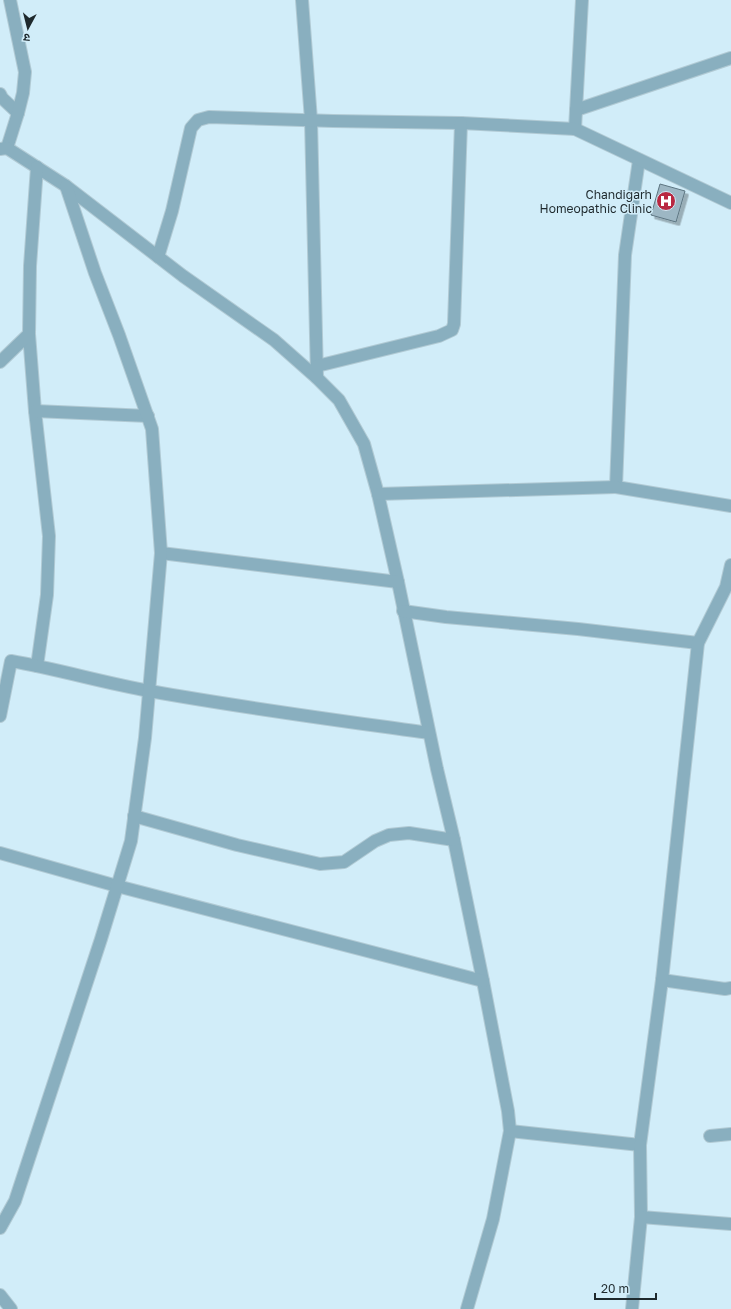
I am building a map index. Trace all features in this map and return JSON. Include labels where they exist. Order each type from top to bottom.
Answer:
[{"type":"street","points":[[10,0],[26,72],[18,113],[3,149],[37,167],[66,186],[183,276],[317,372],[338,400],[364,444],[378,494],[429,733],[454,840],[508,1111],[510,1131],[493,1219],[467,1309]]},
{"type":"street","points":[[302,0],[311,120],[317,372]]},
{"type":"street","points":[[575,129],[582,0]]},
{"type":"street","points":[[576,110],[731,58]]},
{"type":"street","points":[[0,94],[2,98],[18,113]]},
{"type":"street","points":[[158,257],[172,211],[191,128],[198,120],[209,117],[461,123],[575,129],[731,203]]},
{"type":"street","points":[[317,372],[439,336],[452,330],[454,324],[461,123]]},
{"type":"street","points":[[616,487],[625,255],[639,160]]},
{"type":"street","points":[[37,167],[30,266],[29,334],[35,411],[49,536],[47,595],[37,666]]},
{"type":"street","points":[[0,1228],[15,1201],[131,841],[145,738],[161,553],[152,429],[95,273],[66,186]]},
{"type":"street","points":[[0,362],[29,334]]},
{"type":"street","points":[[35,411],[148,416]]},
{"type":"street","points":[[378,494],[616,487],[731,506]]},
{"type":"street","points":[[161,553],[398,582]]},
{"type":"street","points":[[632,1309],[640,1217],[640,1145],[662,980],[698,643],[726,587],[731,565]]},
{"type":"street","points":[[403,611],[446,617],[578,629],[698,643]]},
{"type":"street","points":[[0,716],[6,660],[149,691],[429,733]]},
{"type":"street","points":[[134,816],[237,845],[320,864],[344,862],[375,841],[389,835],[409,833],[454,840]]},
{"type":"street","points":[[0,853],[117,886],[483,980]]},
{"type":"street","points":[[662,980],[725,989],[731,988]]},
{"type":"street","points":[[510,1131],[640,1145]]},
{"type":"street","points":[[710,1136],[731,1134]]},
{"type":"street","points":[[640,1217],[731,1224]]},
{"type":"street","points":[[0,1295],[10,1309]]},
{"type":"building","points":[[660,184],[685,191],[676,222],[651,215]]},
{"type":"place","name":"Chandigarh Homeopathic Clinic","points":[[666,201]]}]
